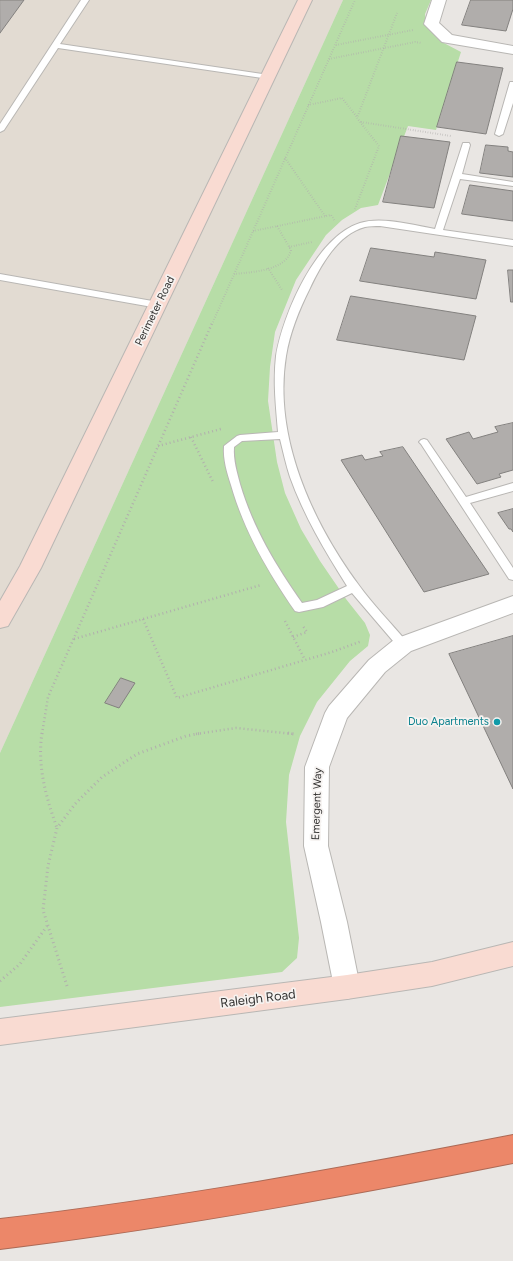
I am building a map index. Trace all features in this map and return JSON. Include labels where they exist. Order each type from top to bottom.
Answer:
[{"type":"highway","points":[[0,1234],[101,1222],[335,1184],[513,1149]]},
{"type":"street","name":"Perimeter Road","points":[[0,620],[30,568],[305,0]]},
{"type":"street","points":[[439,0],[431,24],[447,39],[513,50]]},
{"type":"street","name":"Emergent Way","points":[[347,987],[334,922],[316,846],[317,767],[337,713],[377,666],[403,645],[513,604]]},
{"type":"street","name":"Raleigh Road","points":[[0,1032],[347,987],[432,974],[513,954]]},
{"type":"lane","points":[[0,130],[85,0]]},
{"type":"lane","points":[[56,45],[269,77]]},
{"type":"lane","points":[[500,134],[512,100],[513,84]]},
{"type":"lane","points":[[438,232],[466,146]]},
{"type":"lane","points":[[457,176],[513,184]]},
{"type":"lane","points":[[403,645],[354,587],[318,529],[296,481],[283,435],[280,416],[280,374],[286,333],[298,297],[317,266],[339,237],[363,224],[380,223],[513,243]]},
{"type":"lane","points":[[0,277],[158,305]]},
{"type":"lane","points":[[283,435],[240,438],[229,446],[230,465],[246,516],[262,550],[299,608],[320,604],[354,587]]},
{"type":"lane","points":[[424,442],[513,576]]},
{"type":"lane","points":[[463,501],[513,487]]},
{"type":"path","points":[[57,828],[45,794],[40,747],[48,697],[233,274],[355,0]]},
{"type":"path","points":[[357,118],[397,13]]},
{"type":"path","points":[[335,45],[419,28]]},
{"type":"path","points":[[329,59],[415,42],[422,43]]},
{"type":"path","points":[[308,105],[342,98],[379,146],[353,213]]},
{"type":"path","points":[[361,122],[451,136]]},
{"type":"path","points":[[285,158],[325,216]]},
{"type":"path","points":[[253,231],[331,215],[335,221]]},
{"type":"path","points":[[233,274],[268,268],[280,264],[288,258],[291,253],[289,247],[277,226]]},
{"type":"path","points":[[289,247],[315,241]]},
{"type":"path","points":[[268,268],[282,290]]},
{"type":"path","points":[[158,446],[221,429]]},
{"type":"path","points":[[73,639],[266,584]]},
{"type":"path","points":[[143,618],[177,698],[332,652],[362,641]]},
{"type":"path","points":[[67,986],[43,910],[48,866],[57,828],[75,804],[102,777],[137,754],[186,736],[236,728],[294,734]]},
{"type":"path","points":[[0,981],[20,964],[47,925]]},
{"type":"shaded area","points":[[0,0],[343,0],[0,753]]},
{"type":"green space","points":[[343,0],[431,0],[425,14],[426,25],[440,41],[461,52],[436,130],[408,126],[378,205],[361,208],[342,220],[326,235],[296,280],[275,332],[270,367],[268,401],[277,462],[285,493],[301,529],[320,561],[346,599],[365,623],[370,635],[368,646],[350,661],[317,702],[300,736],[289,775],[286,822],[299,938],[297,958],[282,972],[0,1007],[0,753]]},
{"type":"building","points":[[0,0],[24,0],[0,33]]},
{"type":"building","points":[[471,0],[513,0],[513,9],[506,31],[462,25]]},
{"type":"building","points":[[457,62],[503,68],[486,134],[437,127]]},
{"type":"building","points":[[401,136],[450,142],[434,208],[383,202]]},
{"type":"building","points":[[486,145],[508,147],[508,151],[513,152],[513,177],[480,173]]},
{"type":"building","points":[[470,185],[513,191],[513,221],[462,214]]},
{"type":"building","points":[[371,248],[434,257],[435,252],[486,260],[476,299],[360,281]]},
{"type":"building","points":[[508,270],[513,270],[513,302],[511,302]]},
{"type":"building","points":[[351,296],[476,316],[464,360],[337,340]]},
{"type":"building","points":[[513,423],[513,470],[499,474],[501,477],[477,484],[446,439],[469,432],[473,439],[498,432],[495,427]]},
{"type":"building","points":[[403,447],[489,574],[424,592],[341,460],[362,455],[365,460],[383,456],[380,452]]},
{"type":"building","points":[[513,509],[513,532],[509,529],[498,513]]},
{"type":"building","name":"Duo Apartments","points":[[513,636],[513,789],[449,654]]},
{"type":"building","points":[[121,678],[135,683],[119,708],[105,703]]},
{"type":"place","name":"Duo Apartments","points":[[497,722]]}]
